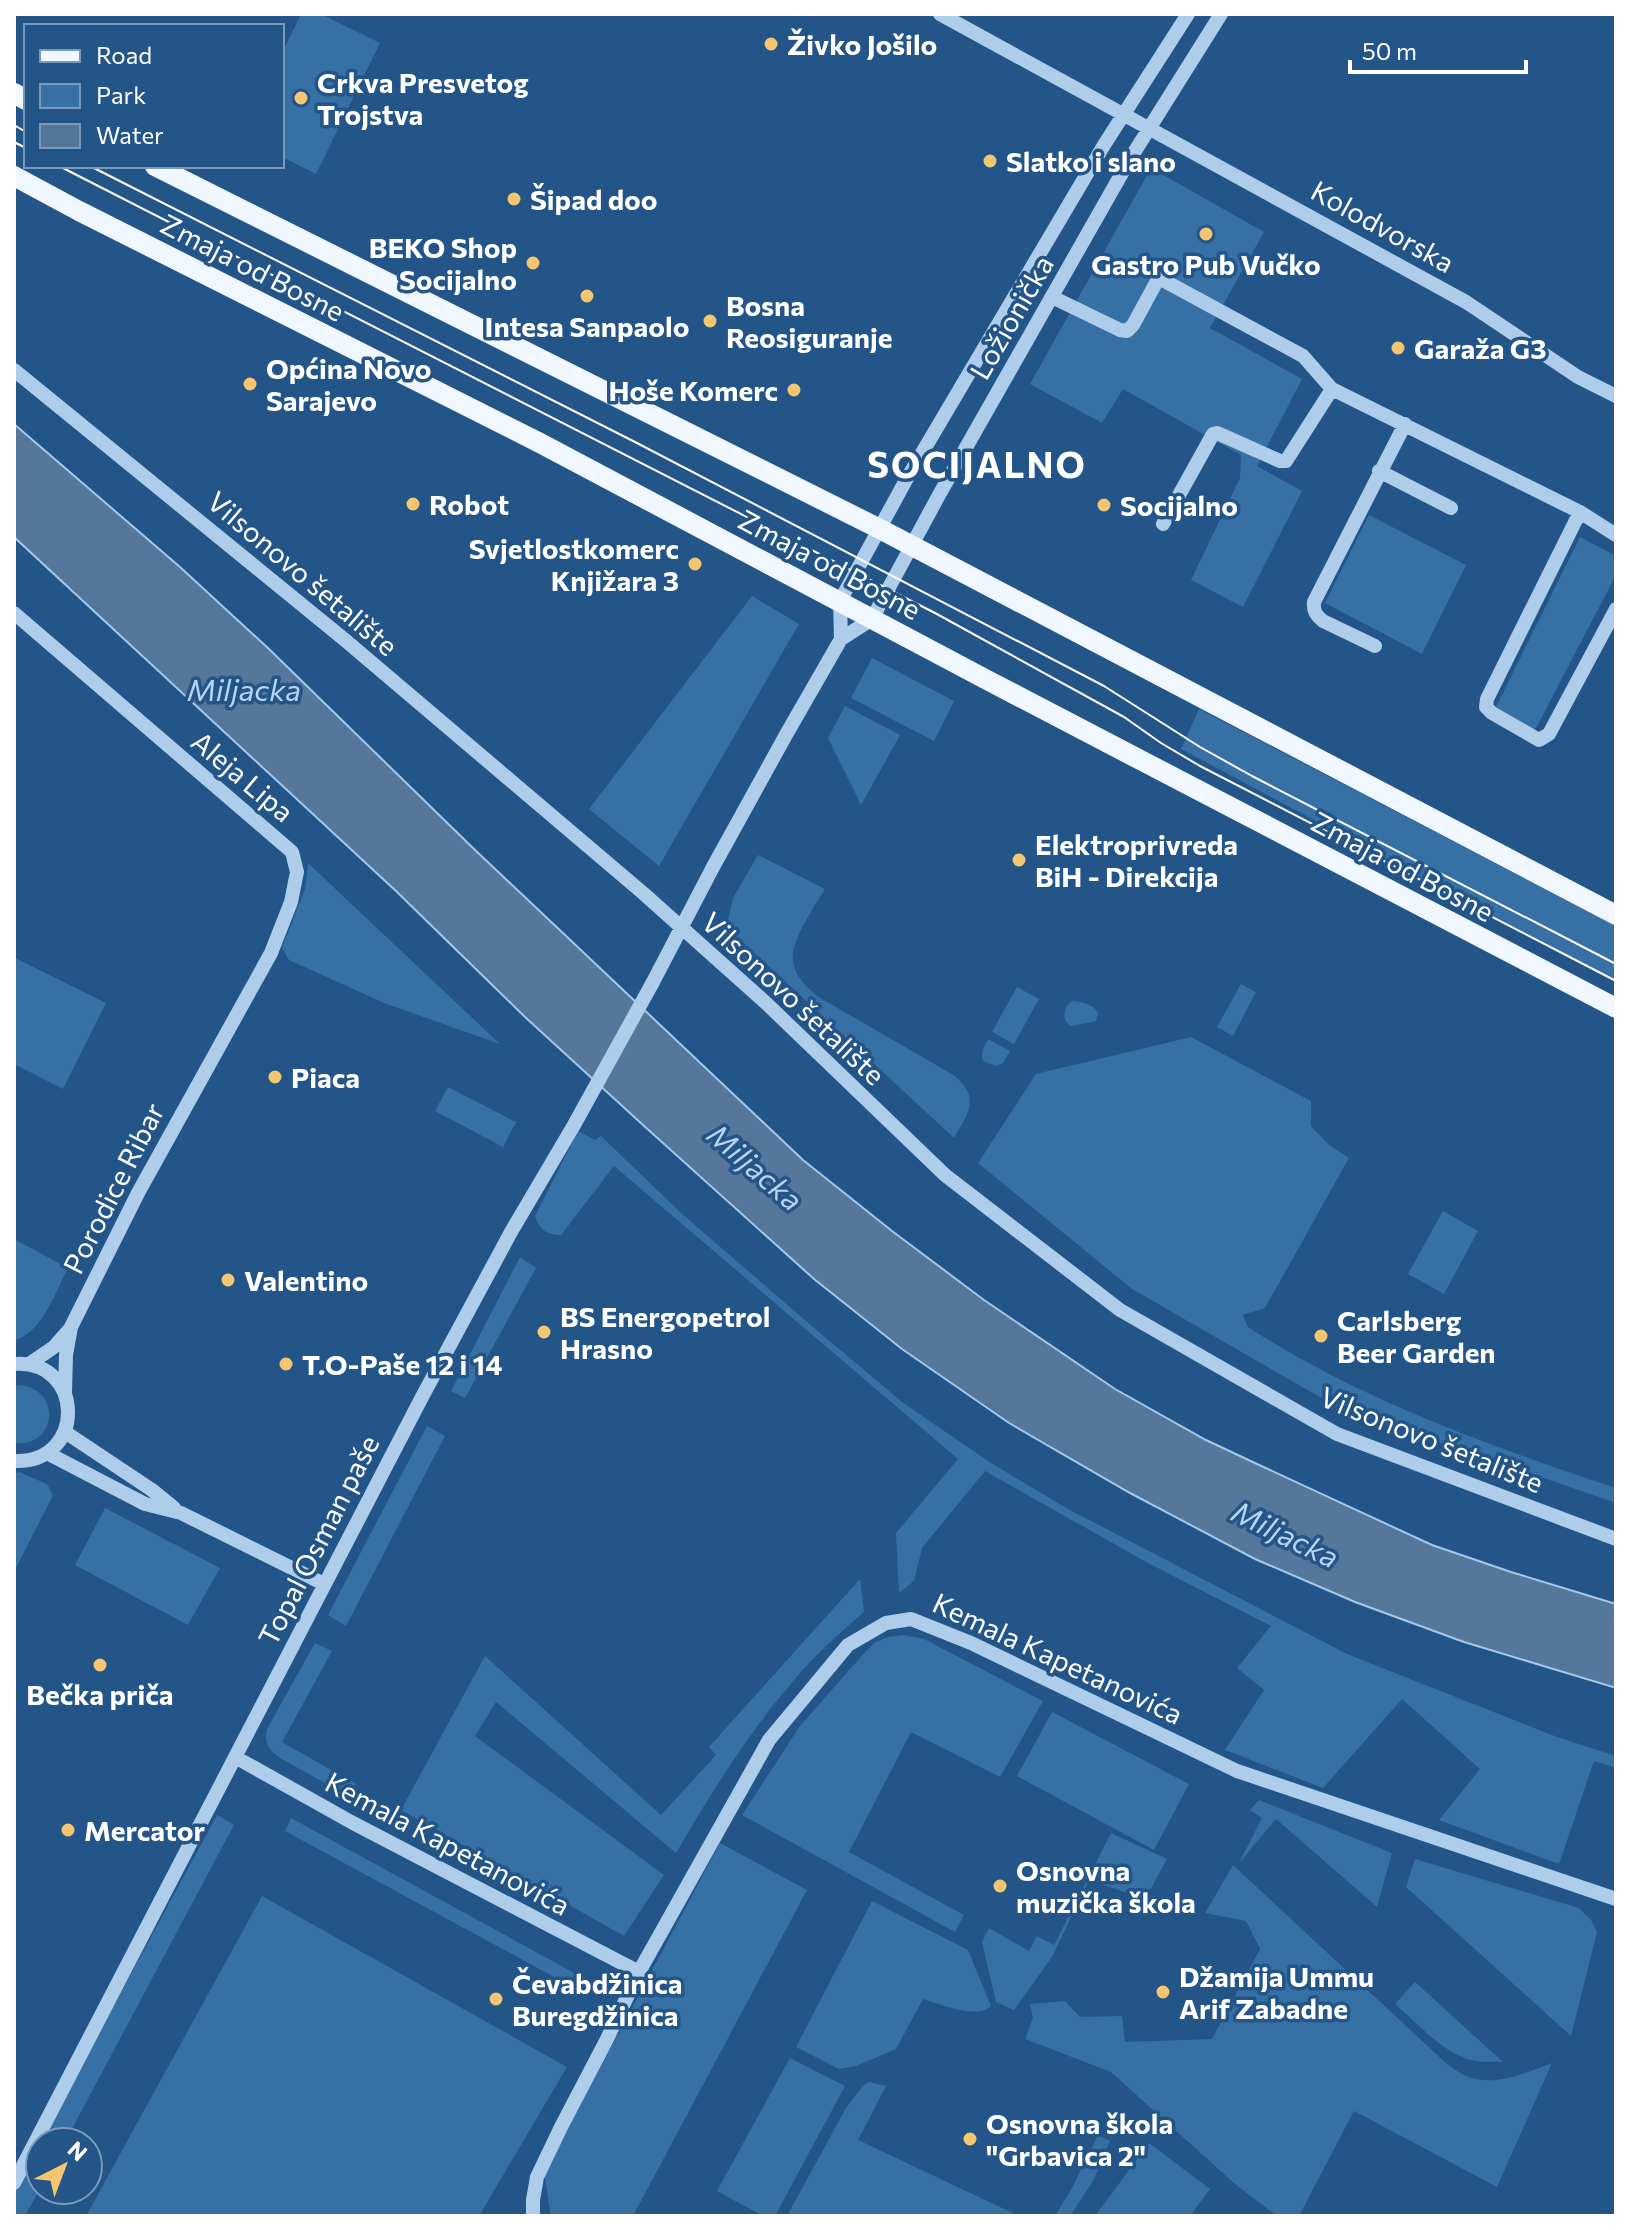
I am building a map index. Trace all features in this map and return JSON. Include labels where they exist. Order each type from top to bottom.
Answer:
[{"type":"main road","name":"Zmaja od Bosne","points":[[159,168],[912,545],[1616,915]]},
{"type":"main road","name":"Zmaja od Bosne","points":[[14,176],[540,443],[1616,1008]]},
{"type":"street","name":"Kolodvorska","points":[[940,14],[1466,302],[1578,377],[1614,397]]},
{"type":"street","name":"Ložionička","points":[[840,601],[1124,114],[1188,14]]},
{"type":"street","name":"Ložionička","points":[[682,928],[841,639],[872,619],[1149,128],[1221,14]]},
{"type":"street","points":[[1052,297],[1127,331],[1161,279],[1303,356],[1332,389],[1580,512],[1616,535]]},
{"type":"street","name":"Vilsonovo šetalište","points":[[14,370],[255,566],[682,928],[766,1003],[945,1175],[1120,1310],[1337,1434],[1616,1539]]},
{"type":"street","points":[[1163,524],[1213,434],[1286,461],[1332,389]]},
{"type":"street","points":[[1375,646],[1323,621],[1313,608],[1405,424]]},
{"type":"street","points":[[1379,471],[1451,508]]},
{"type":"street","points":[[1580,512],[1487,699],[1486,707],[1539,740],[1544,738],[1616,609]]},
{"type":"street","points":[[840,601],[841,639]]},
{"type":"street","name":"Aleja Lipa","points":[[14,613],[292,852],[297,872],[291,902],[271,953],[204,1071]]},
{"type":"street","name":"Topal Osman paše","points":[[14,2183],[324,1584],[511,1232],[574,1125],[682,928]]},
{"type":"street","name":"Porodice Ribar","points":[[22,1364],[54,1347],[70,1330],[138,1193],[204,1071]]},
{"type":"street","name":"Porodice Ribar","points":[[65,1432],[69,1409],[65,1392],[70,1330]]},
{"type":"street","points":[[22,1364],[43,1369],[65,1392]]},
{"type":"street","points":[[15,1462],[47,1453],[58,1444],[65,1432],[181,1513],[324,1584]]},
{"type":"street","points":[[47,1453],[145,1504],[181,1513]]},
{"type":"street","name":"Kemala Kapetanovića","points":[[533,2216],[537,2177],[639,1972],[769,1740],[848,1645],[886,1623],[911,1619],[971,1643],[1237,1771],[1616,1899]]},
{"type":"street","name":"Kemala Kapetanovića","points":[[235,1757],[353,1823],[639,1972]]},
{"type":"green space","points":[[301,14],[321,14],[380,43],[316,174],[284,158],[284,49]]},
{"type":"green space","points":[[1151,168],[1264,232],[1210,328],[1302,379],[1257,466],[1302,491],[1243,607],[1191,580],[1240,478],[1241,455],[1123,389],[1102,423],[1030,384]]},
{"type":"green space","points":[[1369,515],[1466,565],[1422,654],[1325,603]]},
{"type":"green space","points":[[1580,537],[1616,556],[1616,575],[1535,730],[1495,709]]},
{"type":"green space","points":[[752,596],[799,624],[659,866],[589,809]]},
{"type":"green space","points":[[872,658],[954,701],[934,741],[851,698]]},
{"type":"green space","points":[[845,706],[900,735],[861,805],[828,738]]},
{"type":"green space","points":[[1199,709],[1616,926],[1616,981],[1181,749]]},
{"type":"green space","points":[[758,855],[825,889],[794,947],[794,966],[803,982],[817,996],[955,1076],[963,1084],[970,1106],[954,1138],[735,935],[727,924],[733,898]]},
{"type":"green space","points":[[308,863],[500,1044],[384,1003],[289,960],[282,948],[305,889]]},
{"type":"green space","points":[[15,958],[106,1003],[63,1089],[14,1064]]},
{"type":"green space","points":[[1241,984],[1256,992],[1233,1036],[1217,1027]]},
{"type":"green space","points":[[1017,987],[1039,999],[1014,1044],[992,1032]]},
{"type":"green space","points":[[1072,1001],[1093,1007],[1098,1013],[1096,1021],[1068,1024],[1064,1014]]},
{"type":"green space","points":[[1191,1037],[1311,1101],[1311,1126],[1329,1145],[1349,1158],[1265,1308],[1243,1315],[1248,1327],[1380,1399],[1474,1438],[1616,1488],[1616,1503],[1337,1407],[1132,1289],[978,1163],[1036,1074]]},
{"type":"green space","points":[[988,1039],[1010,1051],[1003,1063],[996,1066],[983,1061],[982,1052]]},
{"type":"green space","points":[[448,1087],[516,1122],[503,1147],[435,1111]]},
{"type":"green space","points":[[578,1131],[595,1140],[601,1136],[681,1213],[902,1402],[991,1463],[1068,1509],[1347,1654],[1557,1737],[1616,1756],[1616,1768],[1594,1761],[1559,1864],[1439,1820],[1480,1769],[1402,1699],[1323,1788],[1225,1750],[1264,1690],[1237,1668],[1271,1626],[1148,1563],[985,1471],[922,1548],[914,1581],[899,1593],[896,1533],[958,1459],[614,1166],[561,1235],[544,1231],[535,1216]]},
{"type":"green space","points":[[1443,1211],[1478,1231],[1444,1294],[1408,1274]]},
{"type":"green space","points":[[14,1239],[68,1268],[40,1321],[24,1336],[14,1340]]},
{"type":"green space","points":[[520,1257],[536,1268],[465,1398],[451,1391]]},
{"type":"green space","points":[[19,1385],[43,1396],[49,1417],[39,1437],[14,1443],[14,1386]]},
{"type":"green space","points":[[427,1426],[445,1436],[346,1626],[328,1615]]},
{"type":"green space","points":[[19,1472],[47,1484],[53,1495],[14,1572],[14,1474]]},
{"type":"green space","points":[[105,1508],[220,1568],[188,1625],[75,1565]]},
{"type":"green space","points":[[860,1579],[864,1612],[816,1656],[774,1704],[729,1766],[676,1853],[496,1702],[475,1736],[664,1875],[624,1936],[401,1810],[485,1656],[661,1815],[716,1755],[709,1747]]},
{"type":"green space","points":[[904,1635],[924,1639],[1043,1701],[1000,1777],[911,1732],[849,1852],[964,1915],[955,1932],[742,1815],[800,1726],[859,1659],[874,1643]]},
{"type":"green space","points":[[315,1643],[332,1651],[282,1742],[356,1784],[350,1797],[280,1758],[270,1749],[266,1738],[267,1729]]},
{"type":"green space","points":[[1052,1712],[1189,1784],[1154,1850],[1017,1776]]},
{"type":"green space","points":[[1259,1800],[1392,1853],[1377,1907],[1276,1819],[1239,1863],[1262,1818],[1250,1810]]},
{"type":"green space","points":[[217,1815],[234,1825],[74,2126],[49,2126]]},
{"type":"green space","points":[[291,1818],[587,1980],[582,1992],[285,1831]]},
{"type":"green space","points":[[1111,1833],[1167,1859],[1145,1899],[1089,1880],[1052,1957],[1014,2010],[996,2002],[982,1942],[989,1928],[1029,1951],[1037,1936],[1054,1945]]},
{"type":"green space","points":[[720,1843],[807,1890],[633,2216],[551,2216],[544,2173]]},
{"type":"green space","points":[[1415,1859],[1579,1908],[1591,1920],[1597,1932],[1571,2036],[1406,1887]]},
{"type":"green space","points":[[1233,1865],[1458,2072],[1479,2080],[1490,2080],[1522,2074],[1552,2063],[1497,2187],[1354,2111],[1299,2216],[1277,2216],[1235,2184],[1111,2072],[1025,2039],[1033,2018],[1030,2004],[1065,2001],[1080,2017],[1122,2016],[1125,2042],[1212,2039],[1260,1949],[1246,1921],[1205,1913]]},
{"type":"green space","points":[[262,1896],[567,2067],[479,2216],[86,2216],[92,2206],[104,2206],[104,2183]]},
{"type":"green space","points":[[872,1901],[968,1950],[991,2006],[977,2012],[923,1999],[896,2049],[856,2066],[839,2069],[796,2047]]},
{"type":"green space","points":[[1415,1982],[1503,2062],[1475,2061],[1460,2056],[1421,2028],[1395,2004]]},
{"type":"green space","points":[[790,2058],[845,2086],[775,2216],[763,2216],[717,2191]]},
{"type":"green space","points":[[869,2082],[886,2086],[858,2140],[1019,2216],[787,2216],[846,2108]]},
{"type":"green space","points":[[1098,2135],[1110,2141],[1093,2181],[1070,2216],[1055,2216],[1072,2188]]},
{"type":"green space","points":[[1149,2143],[1210,2189],[1190,2216],[1095,2216]]},
{"type":"green space","points":[[24,2173],[24,2206],[31,2206],[25,2216],[14,2216],[14,2191]]},
{"type":"water","name":"Miljacka","points":[[14,424],[180,567],[269,649],[474,849],[803,1160],[892,1231],[984,1300],[1115,1389],[1206,1440],[1432,1545],[1616,1604],[1616,1688],[1464,1642],[1355,1602],[1255,1559],[1130,1493],[1009,1423],[902,1349],[814,1279],[643,1125],[14,537]]},
{"type":"tram line","points":[[14,125],[24,131]]},
{"type":"tram line","points":[[14,142],[24,147]]},
{"type":"tram line","points":[[63,168],[935,613],[1124,717],[1200,766],[1616,981]]},
{"type":"tram line","points":[[94,168],[635,442],[1104,686],[1252,776],[1616,964]]},
{"type":"place","name":"Živko Jošilo","points":[[771,44]]},
{"type":"place","name":"Crkva Presvetog Trojstva","points":[[301,98]]},
{"type":"place","name":"Slatko i slano","points":[[990,161]]},
{"type":"place","name":"Šipad doo","points":[[514,199]]},
{"type":"place","name":"Gastro Pub Vučko","points":[[1206,234]]},
{"type":"place","name":"BEKO Shop Socijalno","points":[[533,263]]},
{"type":"place","name":"Intesa Sanpaolo","points":[[587,296]]},
{"type":"place","name":"Bosna Reosiguranje","points":[[710,321]]},
{"type":"place","name":"Garaža G3","points":[[1398,348]]},
{"type":"place","name":"Općina Novo Sarajevo","points":[[250,384]]},
{"type":"place","name":"Hoše Komerc","points":[[794,390]]},
{"type":"place","name":"Robot","points":[[413,504]]},
{"type":"place","name":"Socijalno","points":[[1104,505]]},
{"type":"place","name":"Svjetlostkomerc Knjižara 3","points":[[695,564]]},
{"type":"place","name":"Elektroprivreda BiH - Direkcija","points":[[1019,860]]},
{"type":"place","name":"Piaca","points":[[275,1077]]},
{"type":"place","name":"Valentino","points":[[228,1280]]},
{"type":"place","name":"BS Energopetrol Hrasno","points":[[544,1332]]},
{"type":"place","name":"Carlsberg Beer Garden","points":[[1321,1336]]},
{"type":"place","name":"T.O-Paše 12 i 14","points":[[286,1364]]},
{"type":"place","name":"Bečka priča","points":[[100,1665]]},
{"type":"place","name":"Mercator","points":[[68,1830]]},
{"type":"place","name":"Osnovna muzička škola","points":[[1000,1886]]},
{"type":"place","name":"Džamija Ummu Arif Zabadne","points":[[1163,1992]]},
{"type":"place","name":"Čevabdžinica Buregdžinica","points":[[496,1999]]},
{"type":"place","name":"Osnovna škola \"Grbavica 2\"","points":[[970,2139]]},
{"type":"district","name":"SOCIJALNO","points":[[977,463]]}]
